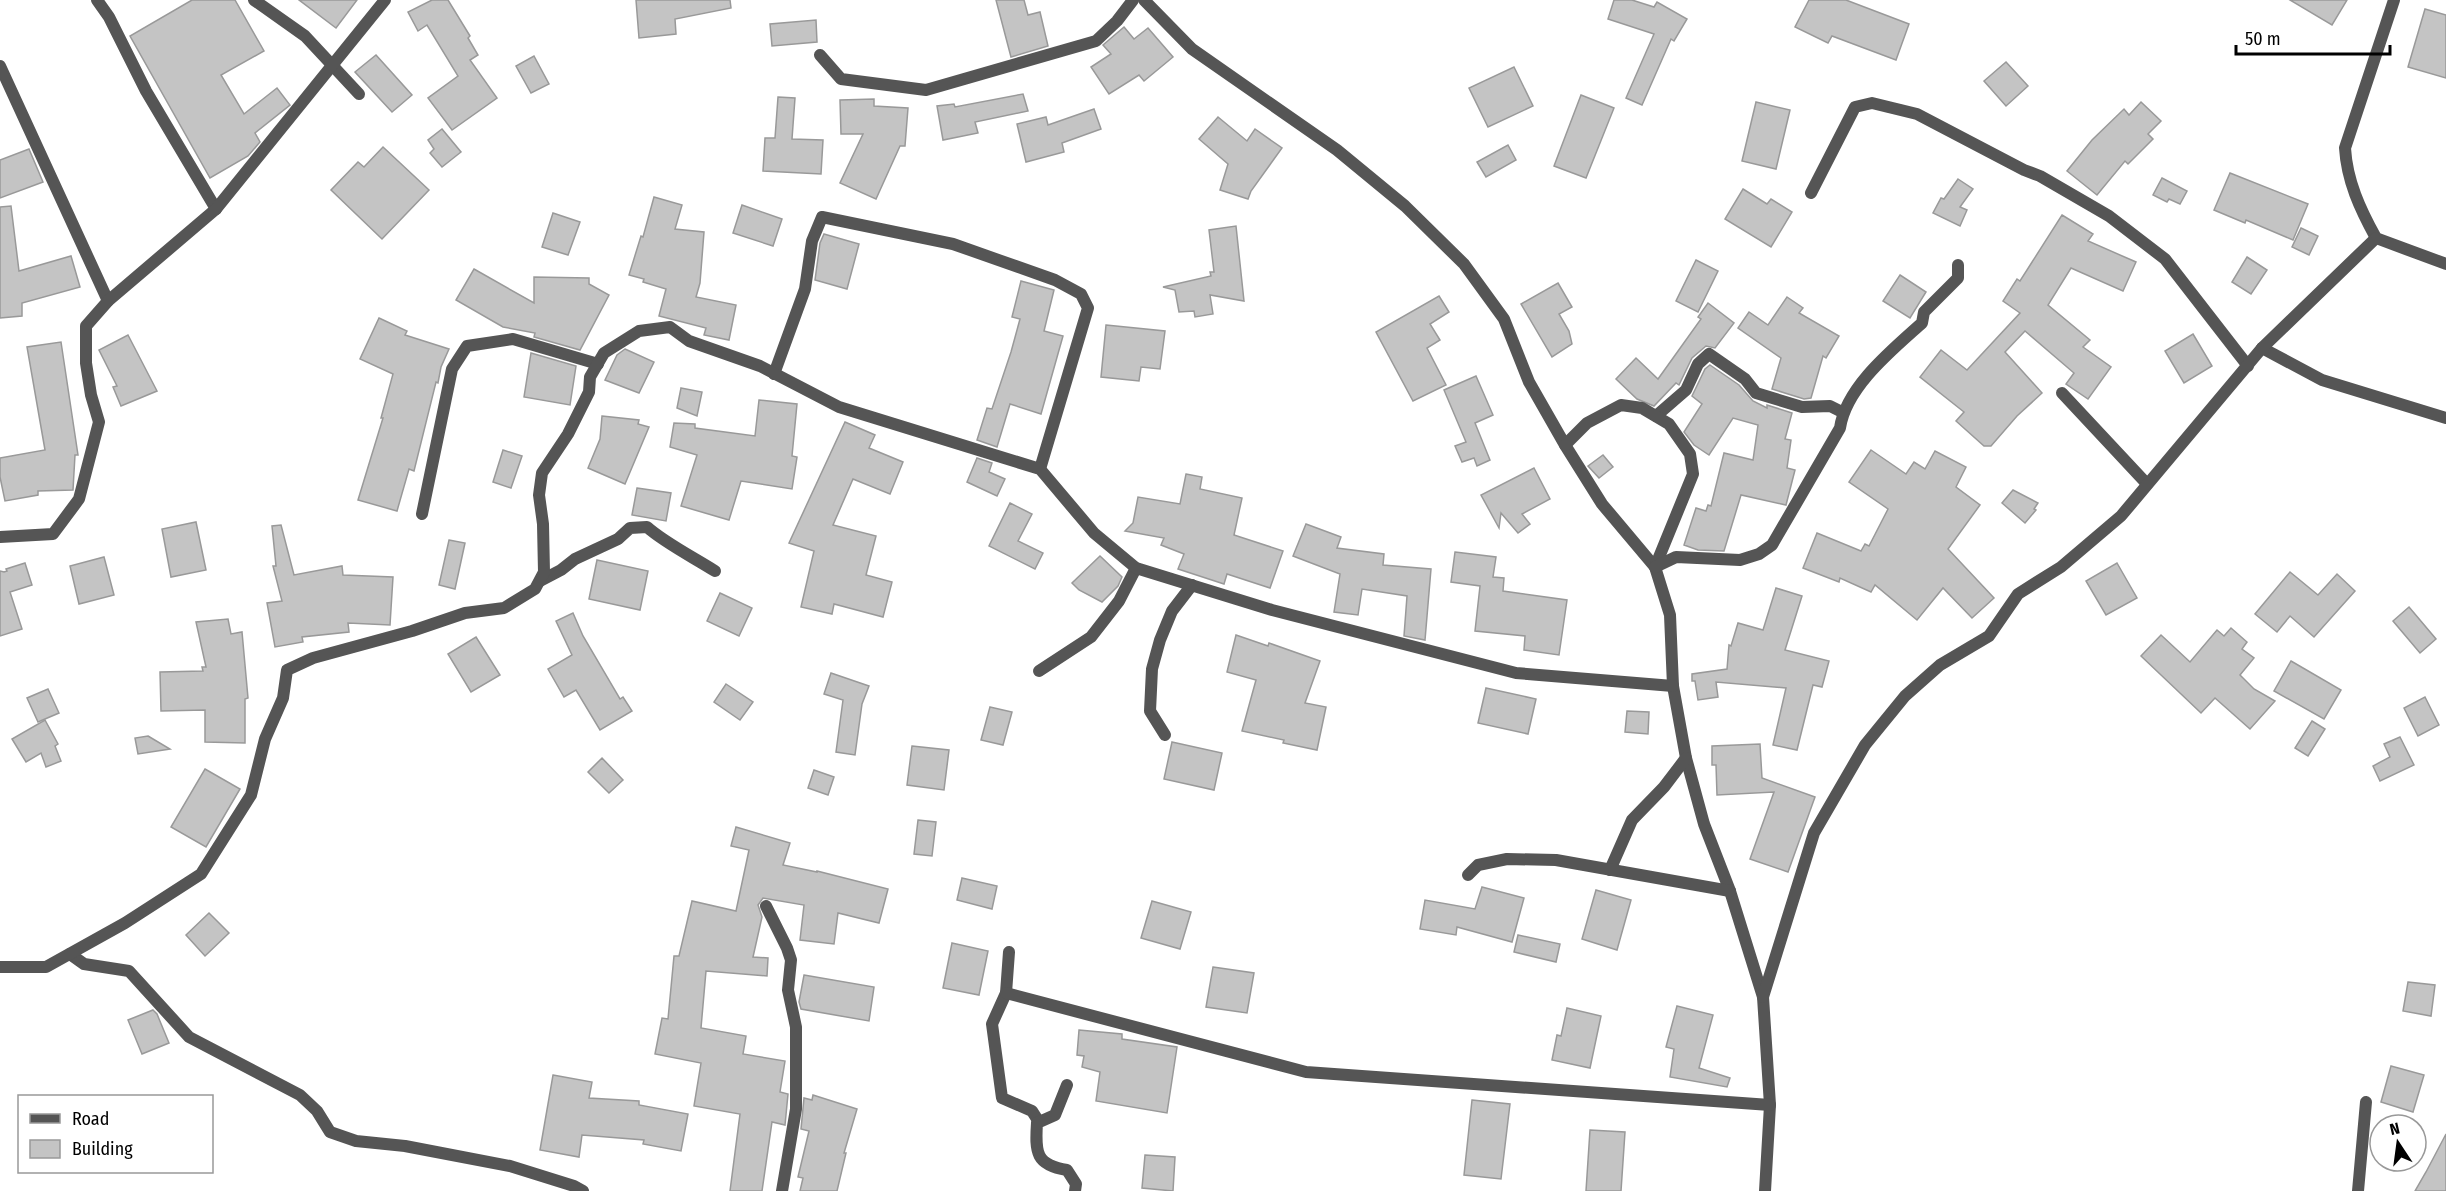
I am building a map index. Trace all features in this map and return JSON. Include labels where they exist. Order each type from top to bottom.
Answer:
[{"type":"street","points":[[98,0],[146,91],[216,209]]},
{"type":"street","points":[[254,0],[305,36],[359,94]]},
{"type":"street","points":[[0,537],[53,534],[79,499],[99,422],[88,374],[86,326],[108,302],[216,209],[385,0]]},
{"type":"street","points":[[820,55],[841,79],[926,90],[1096,41],[1117,21],[1133,0]]},
{"type":"street","points":[[1144,0],[1192,49],[1337,150],[1405,206],[1464,264],[1504,319],[1530,382],[1565,445],[1602,504],[1655,567],[1670,615],[1674,686],[1686,758],[1704,824],[1730,891],[1763,997],[1770,1105],[1765,1191]]},
{"type":"street","points":[[2394,0],[2345,148],[2346,170],[2362,212],[2376,238],[2446,264]]},
{"type":"street","points":[[0,66],[108,302]]},
{"type":"street","points":[[1811,193],[1855,107],[1872,104],[1917,114],[2024,170],[2040,176],[2109,216],[2165,259],[2248,366]]},
{"type":"street","points":[[774,374],[805,289],[812,241],[822,217],[953,244],[1055,280],[1081,294],[1088,308],[1040,469]]},
{"type":"street","points":[[1763,997],[1814,833],[1865,745],[1905,696],[1940,665],[1989,636],[2018,594],[2061,567],[2112,523],[2262,348],[2376,238]]},
{"type":"street","points":[[1655,567],[1676,557],[1740,560],[1759,554],[1772,545],[1840,428],[1842,412],[1854,391],[1922,322],[1924,312],[1958,278],[1958,266]]},
{"type":"street","points":[[0,967],[46,967],[125,923],[201,874],[251,795],[265,739],[283,698],[287,670],[314,658],[412,631],[465,613],[504,608],[535,589],[544,572],[543,525],[539,495],[542,472],[568,434],[589,392],[590,377],[604,354],[639,331],[670,327],[689,341],[760,366],[839,406],[1040,469],[1094,533],[1136,568],[1272,610],[1516,673],[1674,686]]},
{"type":"street","points":[[422,514],[452,369],[467,346],[513,339],[598,364]]},
{"type":"street","points":[[2262,348],[2322,380],[2446,418]]},
{"type":"street","points":[[1656,416],[1686,390],[1698,364],[1709,354],[1745,379],[1756,393],[1802,407],[1830,406],[1842,412]]},
{"type":"street","points":[[2062,393],[2146,484]]},
{"type":"street","points":[[1565,445],[1587,423],[1621,405],[1642,408],[1669,424],[1690,454],[1693,474],[1655,567]]},
{"type":"street","points":[[540,581],[561,570],[575,559],[618,539],[630,528],[647,527],[661,539],[670,542],[715,571]]},
{"type":"street","points":[[1038,671],[1091,637],[1119,601],[1136,568]]},
{"type":"street","points":[[1165,735],[1150,711],[1152,669],[1160,640],[1172,611],[1192,585]]},
{"type":"street","points":[[1610,870],[1632,820],[1664,787],[1686,758]]},
{"type":"street","points":[[1468,875],[1478,865],[1507,859],[1556,860],[1730,891]]},
{"type":"street","points":[[766,906],[791,960],[788,990],[796,1027],[796,1109],[782,1191]]},
{"type":"street","points":[[1009,952],[1006,993],[992,1024],[1002,1098],[1032,1111],[1039,1122]]},
{"type":"street","points":[[70,954],[84,964],[129,971],[189,1037],[300,1095],[317,1112],[330,1132],[356,1141],[405,1146],[510,1166],[574,1186],[583,1191]]},
{"type":"street","points":[[1006,993],[1306,1072],[1770,1105]]},
{"type":"street","points":[[1067,1085],[1055,1115],[1037,1124],[1036,1141],[1042,1161],[1049,1167],[1067,1170],[1076,1184],[1075,1191]]},
{"type":"street","points":[[2358,1191],[2366,1102]]},
{"type":"building","points":[[192,0],[235,0],[264,51],[221,75],[244,114],[277,88],[290,105],[255,133],[260,142],[248,156],[210,178],[130,36]]},
{"type":"building","points":[[299,0],[357,0],[336,28]]},
{"type":"building","points":[[432,0],[448,0],[470,36],[468,38],[478,55],[470,60],[497,98],[452,130],[428,98],[458,76],[427,25],[418,31],[408,12]]},
{"type":"building","points":[[636,0],[730,0],[731,8],[675,19],[676,34],[639,38]]},
{"type":"building","points":[[996,0],[1024,0],[1028,15],[1040,12],[1048,46],[1011,57]]},
{"type":"building","points":[[1614,0],[1632,0],[1654,7],[1657,2],[1687,19],[1674,41],[1671,39],[1642,105],[1626,98],[1654,34],[1608,19]]},
{"type":"building","points":[[1809,0],[1846,0],[1909,24],[1896,60],[1832,36],[1828,43],[1795,27]]},
{"type":"building","points":[[2290,0],[2347,0],[2332,25]]},
{"type":"building","points":[[2425,9],[2446,15],[2446,78],[2408,67]]},
{"type":"building","points":[[816,20],[817,42],[772,46],[770,24]]},
{"type":"building","points":[[1124,27],[1134,39],[1148,28],[1173,57],[1144,81],[1139,75],[1109,94],[1091,67],[1111,54],[1103,45]]},
{"type":"building","points":[[376,55],[412,95],[392,112],[355,72]]},
{"type":"building","points":[[534,56],[549,84],[531,93],[516,66]]},
{"type":"building","points":[[2006,62],[2028,86],[2006,106],[1984,81]]},
{"type":"building","points":[[1514,67],[1533,106],[1488,127],[1469,88]]},
{"type":"building","points":[[1023,94],[1028,111],[975,122],[978,133],[943,140],[937,106],[954,104],[955,107]]},
{"type":"building","points":[[1581,95],[1614,108],[1586,178],[1554,166]]},
{"type":"building","points":[[778,97],[795,98],[792,139],[823,140],[821,174],[763,171],[765,138],[775,138]]},
{"type":"building","points":[[874,99],[874,106],[908,108],[905,146],[900,146],[876,199],[840,183],[863,134],[841,134],[840,100]]},
{"type":"building","points":[[1756,102],[1790,110],[1776,169],[1742,161]]},
{"type":"building","points":[[2141,102],[2161,121],[2148,134],[2153,139],[2128,164],[2125,161],[2097,195],[2067,171],[2092,140],[2124,109],[2129,115]]},
{"type":"building","points":[[1094,109],[1101,129],[1062,143],[1064,152],[1026,162],[1017,124],[1046,117],[1048,125]]},
{"type":"building","points":[[1218,117],[1247,141],[1255,129],[1282,148],[1251,191],[1248,199],[1220,190],[1228,164],[1199,139]]},
{"type":"building","points":[[442,129],[461,152],[442,167],[430,153],[434,149],[428,140]]},
{"type":"building","points":[[1508,145],[1516,160],[1486,177],[1477,162]]},
{"type":"building","points":[[383,147],[429,190],[382,239],[331,190],[358,162],[364,167]]},
{"type":"building","points":[[29,149],[43,182],[0,198],[0,160]]},
{"type":"building","points":[[2230,173],[2308,204],[2293,240],[2246,220],[2245,223],[2214,210]]},
{"type":"building","points":[[2162,178],[2187,191],[2180,204],[2169,199],[2167,202],[2153,195]]},
{"type":"building","points":[[1958,179],[1973,189],[1960,207],[1967,210],[1960,226],[1933,213],[1941,198],[1944,199]]},
{"type":"building","points":[[1743,189],[1767,204],[1771,199],[1792,212],[1771,247],[1725,219]]},
{"type":"building","points":[[654,197],[682,205],[675,229],[704,232],[700,283],[696,297],[736,305],[729,340],[704,335],[706,328],[659,316],[666,289],[629,275]]},
{"type":"building","points":[[742,205],[782,219],[773,246],[733,233]]},
{"type":"building","points":[[11,206],[19,271],[71,256],[80,287],[22,303],[22,316],[0,318],[0,207]]},
{"type":"building","points":[[553,213],[580,222],[568,255],[542,247]]},
{"type":"building","points":[[2062,215],[2093,234],[2088,241],[2136,262],[2123,291],[2071,268],[2048,305],[2090,340],[2083,347],[2111,367],[2088,399],[2066,384],[2074,373],[2025,331],[2005,352],[2042,393],[2017,416],[1991,446],[1984,446],[1956,421],[1964,412],[1920,377],[1941,350],[1967,370],[2020,313],[2003,301],[2017,279],[2020,281]]},
{"type":"building","points":[[1236,226],[1244,301],[1210,295],[1213,314],[1195,317],[1194,311],[1179,312],[1175,290],[1163,287],[1211,276],[1210,272],[1214,272],[1209,230]]},
{"type":"building","points":[[2301,228],[2318,236],[2309,255],[2292,247]]},
{"type":"building","points":[[824,234],[859,244],[847,289],[815,280],[820,243]]},
{"type":"building","points":[[2247,257],[2267,270],[2251,294],[2232,282]]},
{"type":"building","points":[[1696,260],[1718,271],[1698,312],[1676,301]]},
{"type":"building","points":[[474,269],[534,303],[534,277],[589,278],[589,284],[609,295],[580,350],[534,337],[535,333],[503,327],[456,300]]},
{"type":"building","points":[[1900,275],[1926,292],[1910,318],[1883,301]]},
{"type":"building","points":[[1021,281],[1054,290],[1044,331],[1063,336],[1041,414],[1010,404],[997,447],[977,440],[987,408],[992,409],[1011,352],[1020,319],[1012,317]]},
{"type":"building","points":[[1558,283],[1572,307],[1559,314],[1569,331],[1572,344],[1552,357],[1521,304]]},
{"type":"building","points":[[1439,296],[1449,312],[1430,324],[1440,340],[1427,348],[1446,385],[1413,401],[1376,332]]},
{"type":"building","points":[[1787,297],[1803,308],[1799,313],[1839,336],[1826,358],[1823,356],[1811,398],[1804,399],[1772,389],[1781,358],[1738,328],[1749,312],[1768,325]]},
{"type":"building","points":[[1708,303],[1734,323],[1715,348],[1706,346],[1692,358],[1679,385],[1676,383],[1654,406],[1637,399],[1616,379],[1636,358],[1658,379],[1701,319],[1698,317]]},
{"type":"building","points":[[379,318],[407,331],[405,335],[449,349],[441,367],[438,383],[436,382],[414,471],[409,469],[397,511],[358,500],[383,418],[381,418],[393,374],[360,359]]},
{"type":"building","points":[[1106,325],[1165,331],[1160,369],[1141,367],[1139,381],[1101,377]]},
{"type":"building","points":[[2193,334],[2212,366],[2184,383],[2165,351]]},
{"type":"building","points":[[128,335],[157,391],[121,406],[113,387],[117,386],[99,350]]},
{"type":"building","points":[[61,342],[78,455],[75,455],[73,490],[38,491],[38,495],[5,501],[0,477],[0,458],[45,450],[27,347]]},
{"type":"building","points":[[625,349],[654,362],[639,393],[605,380],[617,355]]},
{"type":"building","points":[[531,353],[576,366],[570,405],[524,397]]},
{"type":"building","points":[[1710,365],[1739,385],[1753,401],[1767,408],[1767,405],[1792,413],[1785,439],[1791,440],[1787,468],[1795,470],[1786,505],[1741,495],[1724,551],[1698,550],[1684,545],[1696,508],[1706,511],[1708,505],[1711,506],[1724,453],[1753,460],[1758,425],[1733,418],[1709,455],[1694,445],[1684,432],[1702,404],[1692,396],[1705,369]]},
{"type":"building","points":[[1476,376],[1493,415],[1475,423],[1490,460],[1477,466],[1474,458],[1462,462],[1455,446],[1466,442],[1444,390]]},
{"type":"building","points":[[681,388],[702,392],[697,416],[677,408]]},
{"type":"building","points":[[759,400],[797,404],[792,456],[797,457],[792,489],[741,481],[729,520],[681,506],[697,455],[670,447],[674,423],[695,424],[695,428],[755,436]]},
{"type":"building","points":[[602,416],[639,420],[638,424],[649,427],[625,484],[588,468],[600,439]]},
{"type":"building","points":[[845,422],[875,435],[869,448],[903,462],[890,494],[853,479],[833,525],[876,536],[866,575],[892,582],[883,617],[834,604],[832,614],[801,607],[814,551],[789,543]]},
{"type":"building","points":[[503,450],[522,456],[511,488],[493,482]]},
{"type":"building","points":[[1871,450],[1906,474],[1914,462],[1925,469],[1935,451],[1966,467],[1956,487],[1980,505],[1948,549],[1994,598],[1972,618],[1943,588],[1917,620],[1875,585],[1871,592],[1840,578],[1839,582],[1803,568],[1817,533],[1861,551],[1865,544],[1869,546],[1888,509],[1849,482]]},
{"type":"building","points":[[1603,455],[1613,467],[1599,478],[1588,466]]},
{"type":"building","points":[[977,458],[992,463],[989,472],[1005,479],[997,496],[967,482]]},
{"type":"building","points":[[1534,468],[1550,499],[1522,514],[1530,524],[1518,533],[1501,513],[1499,528],[1481,495]]},
{"type":"building","points":[[1186,474],[1202,477],[1200,489],[1242,498],[1234,535],[1283,551],[1270,588],[1227,574],[1224,584],[1178,569],[1184,554],[1161,545],[1164,538],[1125,531],[1133,523],[1138,497],[1180,504]]},
{"type":"building","points":[[637,488],[671,493],[666,521],[632,515]]},
{"type":"building","points":[[2013,490],[2038,503],[2034,509],[2036,510],[2025,523],[2002,503]]},
{"type":"building","points":[[1010,503],[1032,514],[1018,541],[1043,553],[1035,569],[989,546]]},
{"type":"building","points":[[196,522],[206,570],[171,577],[162,529]]},
{"type":"building","points":[[1306,524],[1341,537],[1337,548],[1384,554],[1383,565],[1431,569],[1425,640],[1404,636],[1407,596],[1362,589],[1358,615],[1334,612],[1340,574],[1293,556]]},
{"type":"building","points":[[281,525],[294,575],[342,566],[343,575],[393,577],[390,625],[348,623],[349,632],[302,637],[303,642],[275,647],[267,603],[282,601],[273,566],[276,566],[272,526]]},
{"type":"building","points":[[449,540],[465,543],[455,589],[439,585]]},
{"type":"building","points":[[1455,552],[1496,557],[1493,577],[1504,578],[1503,591],[1567,600],[1559,655],[1524,650],[1525,636],[1475,631],[1480,586],[1451,582]]},
{"type":"building","points":[[1100,556],[1122,577],[1118,586],[1102,602],[1079,590],[1072,583]]},
{"type":"building","points":[[104,557],[114,595],[79,604],[70,566]]},
{"type":"building","points":[[597,560],[648,571],[640,610],[589,599]]},
{"type":"building","points":[[25,563],[32,585],[10,592],[22,629],[0,636],[0,571],[4,572],[7,571],[6,569]]},
{"type":"building","points":[[2117,563],[2137,598],[2106,615],[2086,581]]},
{"type":"building","points":[[2290,572],[2318,595],[2337,574],[2355,591],[2314,637],[2290,616],[2277,632],[2255,614]]},
{"type":"building","points":[[1776,588],[1802,596],[1785,650],[1829,661],[1822,687],[1813,685],[1797,750],[1773,745],[1786,688],[1716,682],[1718,697],[1698,700],[1695,681],[1692,681],[1692,674],[1727,669],[1729,645],[1731,646],[1738,623],[1763,630]]},
{"type":"building","points":[[720,593],[752,608],[739,636],[707,621]]},
{"type":"building","points":[[2409,607],[2436,639],[2420,653],[2393,621]]},
{"type":"building","points":[[573,613],[583,636],[620,699],[623,697],[632,711],[600,730],[576,690],[564,697],[548,669],[572,655],[556,621]]},
{"type":"building","points":[[228,619],[231,634],[242,632],[248,698],[245,699],[245,743],[205,742],[205,710],[161,711],[160,672],[203,671],[202,667],[206,667],[196,622]]},
{"type":"building","points":[[2231,628],[2247,642],[2242,649],[2254,658],[2240,675],[2254,689],[2275,701],[2250,729],[2215,698],[2201,713],[2141,656],[2161,635],[2190,662],[2217,630],[2224,636]]},
{"type":"building","points":[[1236,635],[1268,646],[1269,643],[1320,661],[1305,703],[1326,707],[1317,750],[1242,731],[1256,680],[1227,672]]},
{"type":"building","points":[[476,637],[500,675],[471,692],[448,654]]},
{"type":"building","points":[[2291,661],[2341,690],[2324,719],[2274,691]]},
{"type":"building","points":[[831,673],[869,686],[862,704],[855,755],[836,752],[843,700],[824,694]]},
{"type":"building","points":[[726,684],[753,702],[740,720],[714,702]]},
{"type":"building","points":[[1486,688],[1536,699],[1528,734],[1478,723]]},
{"type":"building","points":[[48,689],[59,713],[38,722],[27,698]]},
{"type":"building","points":[[2425,697],[2439,725],[2418,736],[2404,708]]},
{"type":"building","points":[[990,707],[1012,712],[1003,745],[981,740]]},
{"type":"building","points":[[1627,711],[1649,712],[1648,734],[1625,732]]},
{"type":"building","points":[[45,720],[58,744],[55,746],[61,761],[46,767],[41,753],[26,762],[12,739]]},
{"type":"building","points":[[2312,721],[2325,729],[2308,756],[2295,748]]},
{"type":"building","points":[[148,736],[170,749],[138,754],[135,738]]},
{"type":"building","points":[[2400,737],[2414,765],[2380,781],[2373,766],[2390,757],[2384,744]]},
{"type":"building","points":[[1172,742],[1222,753],[1214,790],[1164,779]]},
{"type":"building","points":[[1760,744],[1762,778],[1815,797],[1788,872],[1750,859],[1774,792],[1717,795],[1716,765],[1712,765],[1712,746]]},
{"type":"building","points":[[912,746],[949,750],[944,790],[907,785]]},
{"type":"building","points":[[602,758],[623,780],[609,793],[588,772]]},
{"type":"building","points":[[205,769],[240,789],[206,847],[171,827]]},
{"type":"building","points":[[814,770],[834,777],[828,795],[808,788]]},
{"type":"building","points":[[918,820],[936,822],[932,856],[914,854]]},
{"type":"building","points":[[736,827],[790,843],[783,865],[888,889],[879,923],[838,913],[834,944],[800,940],[804,905],[763,898],[758,905],[762,917],[753,957],[768,958],[767,976],[706,971],[701,1028],[746,1036],[743,1054],[785,1061],[780,1092],[788,1094],[785,1125],[772,1122],[762,1191],[730,1191],[740,1114],[694,1106],[701,1063],[655,1054],[662,1018],[668,1019],[674,956],[679,956],[692,901],[736,911],[749,850],[731,846]]},
{"type":"building","points":[[962,878],[997,886],[992,909],[957,900]]},
{"type":"building","points":[[1482,887],[1524,898],[1512,942],[1457,927],[1456,935],[1420,929],[1425,900],[1475,909]]},
{"type":"building","points":[[1596,890],[1631,900],[1617,950],[1582,939]]},
{"type":"building","points":[[1152,901],[1191,912],[1180,949],[1141,938]]},
{"type":"building","points":[[209,913],[229,933],[205,956],[186,935]]},
{"type":"building","points":[[1518,935],[1560,944],[1556,962],[1514,952]]},
{"type":"building","points":[[952,943],[988,951],[979,995],[943,988]]},
{"type":"building","points":[[1213,967],[1254,973],[1247,1013],[1206,1007]]},
{"type":"building","points":[[804,975],[874,987],[869,1021],[801,1009],[799,1002]]},
{"type":"building","points":[[2408,982],[2435,985],[2431,1016],[2403,1011]]},
{"type":"building","points":[[1677,1006],[1713,1015],[1699,1068],[1730,1078],[1727,1087],[1670,1077],[1674,1049],[1666,1047]]},
{"type":"building","points":[[1567,1008],[1601,1016],[1590,1068],[1552,1060],[1557,1035],[1561,1036]]},
{"type":"building","points":[[153,1010],[157,1014],[169,1043],[142,1054],[128,1020]]},
{"type":"building","points":[[1079,1030],[1122,1034],[1122,1039],[1177,1047],[1167,1113],[1096,1101],[1100,1072],[1082,1067],[1084,1056],[1077,1055]]},
{"type":"building","points":[[2391,1066],[2424,1075],[2413,1112],[2381,1102]]},
{"type":"building","points":[[553,1075],[592,1082],[589,1098],[639,1101],[639,1105],[688,1114],[681,1151],[643,1144],[644,1140],[582,1135],[579,1157],[540,1150]]},
{"type":"building","points":[[813,1095],[857,1109],[844,1153],[846,1153],[837,1191],[800,1191],[803,1178],[798,1177],[809,1131],[801,1129],[804,1098],[812,1100]]},
{"type":"building","points":[[1472,1100],[1510,1104],[1501,1179],[1464,1175]]},
{"type":"building","points":[[1590,1130],[1625,1132],[1621,1191],[1586,1191]]},
{"type":"building","points":[[2446,1134],[2446,1191],[2415,1191],[2425,1173],[2428,1173],[2428,1168]]},
{"type":"building","points":[[1145,1155],[1175,1157],[1173,1191],[1142,1188]]}]
